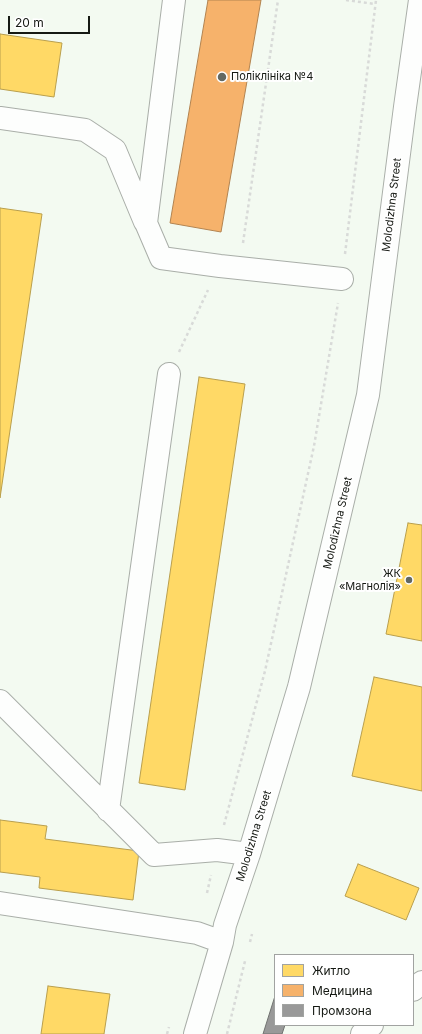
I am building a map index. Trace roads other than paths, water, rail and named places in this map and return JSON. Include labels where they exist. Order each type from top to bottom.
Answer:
[{"type":"street","points":[[146,223],[174,0]]},
{"type":"street","name":"Molodizhna Street","points":[[196,1034],[222,942],[225,925],[249,854],[299,687],[368,395],[420,0]]},
{"type":"street","points":[[0,118],[86,130],[116,150],[161,258],[342,279]]},
{"type":"street","points":[[108,810],[169,374]]},
{"type":"street","points":[[0,702],[154,855],[217,850],[249,854]]},
{"type":"street","points":[[0,903],[197,932],[222,942]]},
{"type":"street","points":[[414,989],[422,982]]},
{"type":"street","points":[[362,1034],[371,1026]]},
{"type":"place","name":"Поліклініка №4","points":[[222,77]]},
{"type":"place","name":"ЖК «Магнолія»","points":[[409,580]]}]
